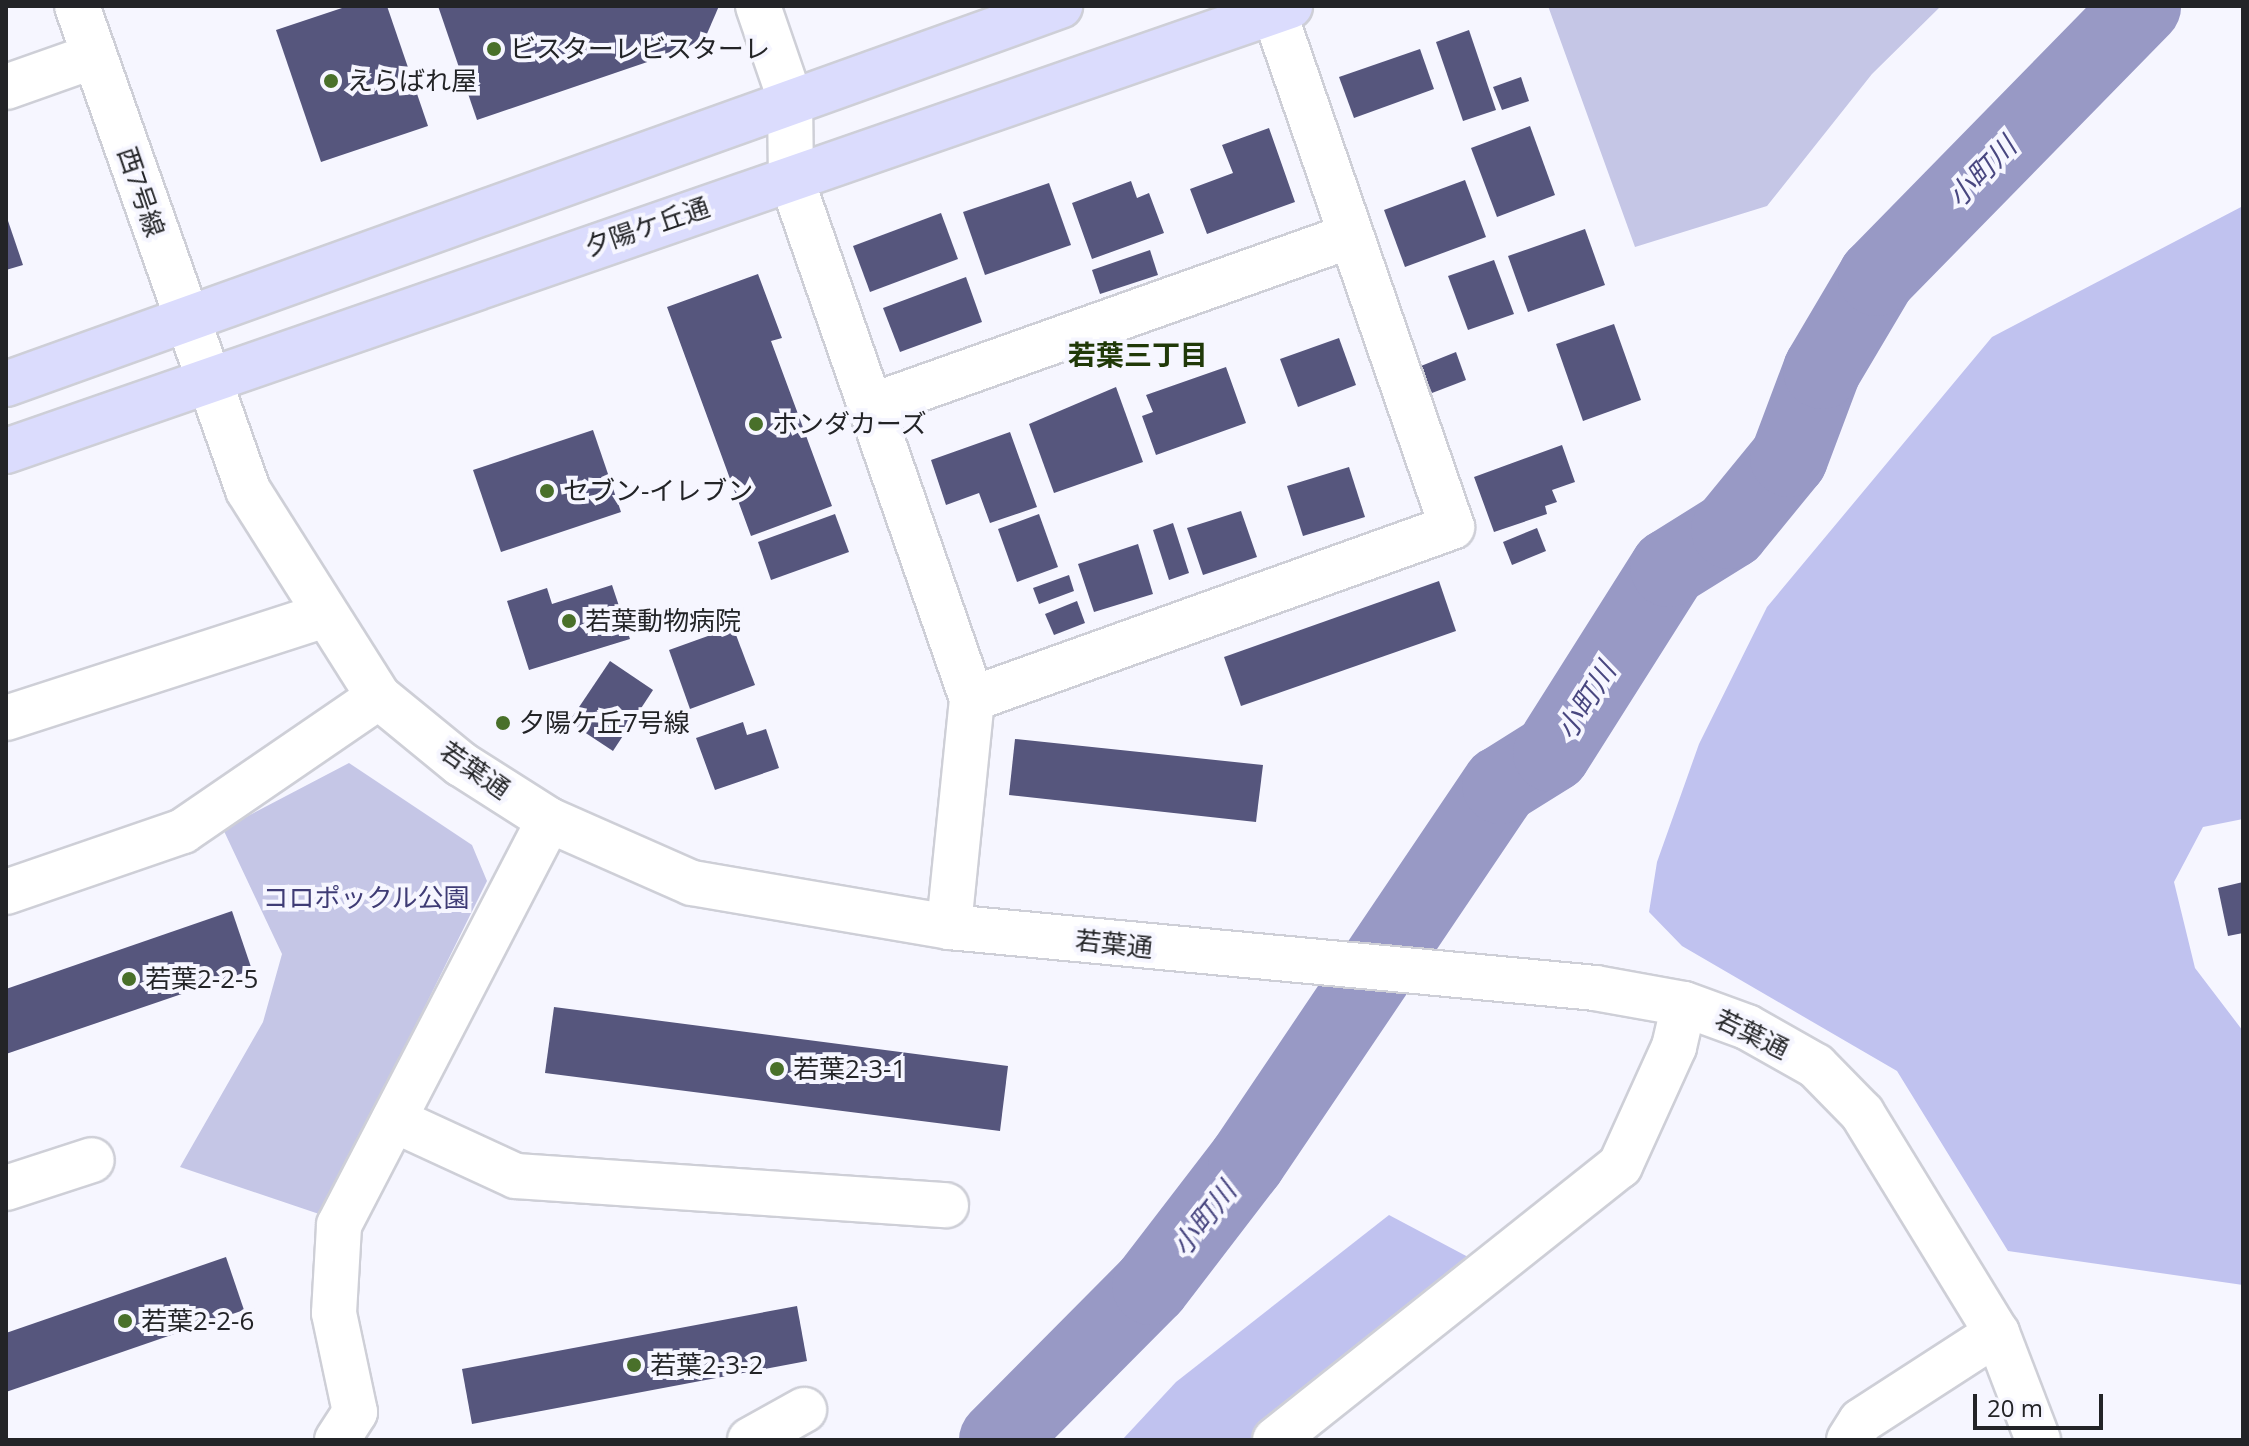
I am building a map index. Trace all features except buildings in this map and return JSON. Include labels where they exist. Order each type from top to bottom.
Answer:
[{"type":"main road","points":[[6,384],[186,322],[790,99],[1060,6]]},
{"type":"main road","name":"夕陽ケ丘通","points":[[6,451],[206,377],[1279,8]]},
{"type":"street","name":"西7号線","points":[[77,6],[206,377]]},
{"type":"street","points":[[758,6],[790,99],[791,178],[874,405],[972,699],[949,927]]},
{"type":"street","points":[[972,699],[1452,527],[1350,236],[1279,8]]},
{"type":"street","points":[[6,87],[94,56]]},
{"type":"street","points":[[874,405],[1350,236]]},
{"type":"street","name":"若葉通","points":[[206,377],[248,490],[322,616],[379,697],[461,764],[549,820],[692,883],[949,927],[1684,1004],[1747,1027],[1816,1066],[1862,1113],[1997,1333],[2038,1440]]},
{"type":"street","points":[[6,718],[322,616]]},
{"type":"street","points":[[6,892],[183,831],[379,697]]},
{"type":"street","points":[[337,1440],[355,1412],[334,1313],[339,1225],[549,820]]},
{"type":"street","points":[[1275,1440],[1620,1166],[1674,1047],[1684,1004]]},
{"type":"street","points":[[394,1120],[516,1176],[946,1205]]},
{"type":"street","points":[[6,1188],[92,1160]]},
{"type":"street","points":[[1849,1440],[1861,1421],[1997,1333]]},
{"type":"street","points":[[750,1440],[804,1410]]},
{"type":"green space","points":[[1548,6],[1941,6],[1872,74],[1767,206],[1635,247]]},
{"type":"green space","name":"コロポックル公園","points":[[349,763],[472,845],[487,881],[322,1215],[180,1167],[263,1022],[282,954],[223,829]]},
{"type":"shaded area","points":[[2243,206],[2243,819],[2203,827],[2174,882],[2195,968],[2243,1031],[2243,1285],[2008,1251],[1897,1071],[1682,946],[1649,912],[1657,862],[1699,744],[1767,607],[1992,337]]},
{"type":"shaded area","points":[[1389,1215],[1470,1258],[1305,1440],[1122,1440],[1176,1382]]},
{"type":"waterway","name":"小町川","points":[[998,1440],[1151,1286],[1247,1161],[1501,785],[1552,753],[1669,568],[1730,530],[1789,458],[1822,370],[1877,277],[2142,6]]},
{"type":"place","name":"ビスターレビスターレ","points":[[494,49]]},
{"type":"place","name":"えらばれ屋","points":[[331,81]]},
{"type":"place","name":"ホンダカーズ","points":[[756,424]]},
{"type":"place","name":"セブン-イレブン","points":[[547,491]]},
{"type":"place","name":"若葉動物病院","points":[[569,621]]},
{"type":"place","name":"夕陽ケ丘7号線","points":[[503,723]]},
{"type":"place","name":"若葉2-2-5","points":[[129,979]]},
{"type":"place","name":"若葉2-3-1","points":[[777,1069]]},
{"type":"place","name":"若葉2-2-6","points":[[125,1321]]},
{"type":"place","name":"若葉2-3-2","points":[[634,1365]]},
{"type":"district","name":"若葉三丁目","points":[[1138,354]]}]
